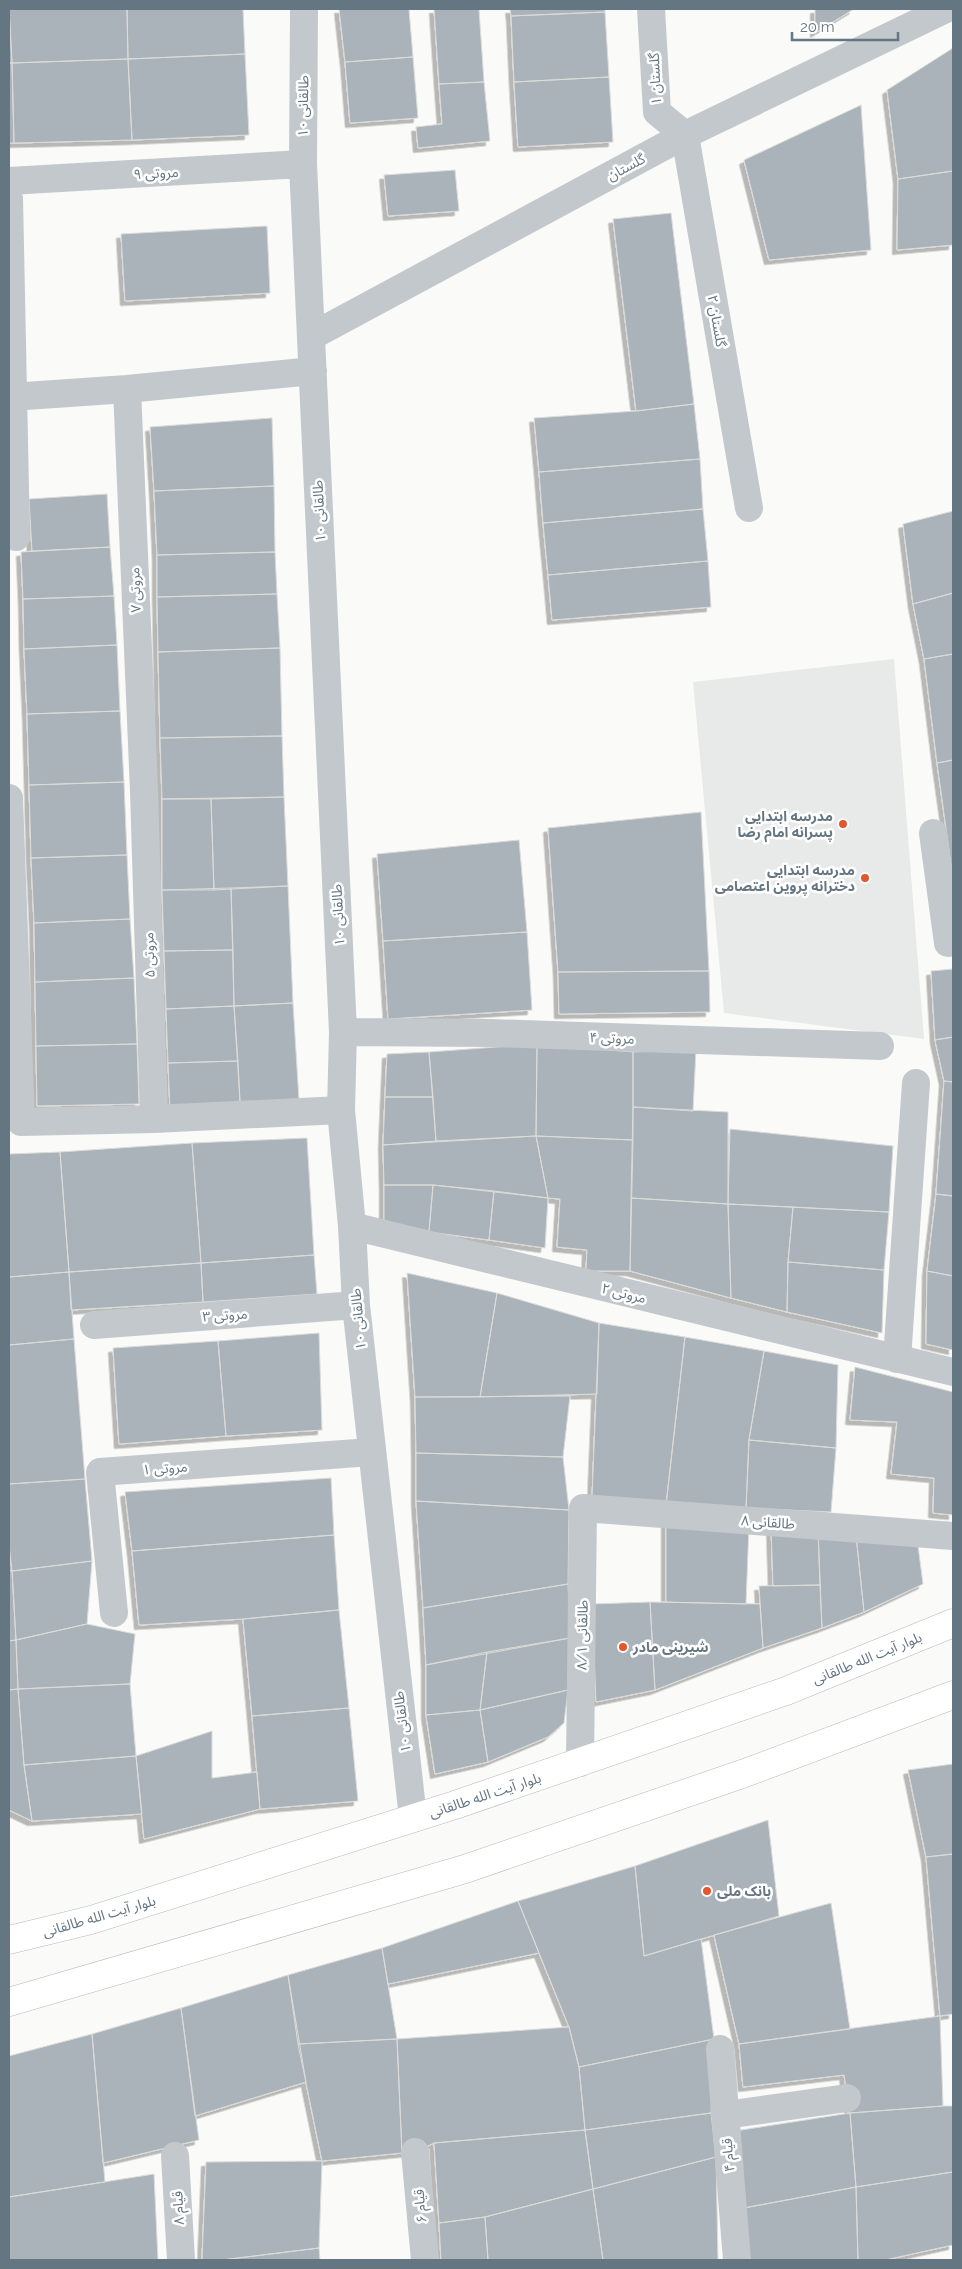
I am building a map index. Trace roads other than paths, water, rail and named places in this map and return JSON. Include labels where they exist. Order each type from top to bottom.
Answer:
[{"type":"main road","name":"بلوار آیت الله طالقانی","points":[[9,1940],[92,1920],[580,1763],[786,1691],[953,1623]]},
{"type":"main road","points":[[9,2002],[465,1869],[745,1773],[953,1695]]},
{"type":"street","name":"طالقانی ۱۰","points":[[304,9],[303,164],[343,1032],[341,1110],[352,1226],[356,1305],[413,1818]]},
{"type":"street","name":"گلستان ۱","points":[[651,9],[656,112],[685,135]]},
{"type":"street","name":"گلستان","points":[[312,336],[685,135],[946,9]]},
{"type":"street","name":"گلستان ۲","points":[[685,135],[750,508]]},
{"type":"street","name":"مروتی ۹","points":[[9,182],[303,164]]},
{"type":"street","points":[[9,198],[16,537]]},
{"type":"street","points":[[12,397],[127,389],[313,371]]},
{"type":"street","name":"مروتی ۷","points":[[127,389],[144,791]]},
{"type":"street","name":"مروتی ۵","points":[[144,791],[154,1119]]},
{"type":"street","points":[[9,798],[20,1122],[154,1119],[341,1110]]},
{"type":"street","points":[[933,832],[948,943],[953,942]]},
{"type":"street","name":"مروتی ۴","points":[[343,1032],[490,1033],[880,1046]]},
{"type":"street","points":[[896,1359],[916,1084]]},
{"type":"street","name":"مروتی ۲","points":[[352,1226],[953,1372]]},
{"type":"street","name":"مروتی ۳","points":[[94,1325],[356,1305]]},
{"type":"street","name":"مروتی ۱","points":[[114,1613],[100,1472],[371,1452]]},
{"type":"street","name":"طالقانی ۸","points":[[584,1508],[953,1536]]},
{"type":"street","name":"طالقانی ۸/۱","points":[[580,1763],[584,1508]]},
{"type":"street","name":"قیام ۴","points":[[720,2049],[737,2260]]},
{"type":"street","points":[[725,2115],[847,2098]]},
{"type":"street","name":"قیام ۶","points":[[415,2152],[425,2260]]},
{"type":"street","name":"قیام ۸","points":[[175,2156],[180,2260]]},
{"type":"place","name":"مدرسه ابتدایی پسرانه امام رضا","points":[[843,824]]},
{"type":"place","name":"مدرسه ابتدایی دخترانه پروین اعتصامی","points":[[865,878]]},
{"type":"place","name":"شیرینی مادر","points":[[623,1647]]},
{"type":"place","name":"بانک ملی","points":[[707,1891]]}]
